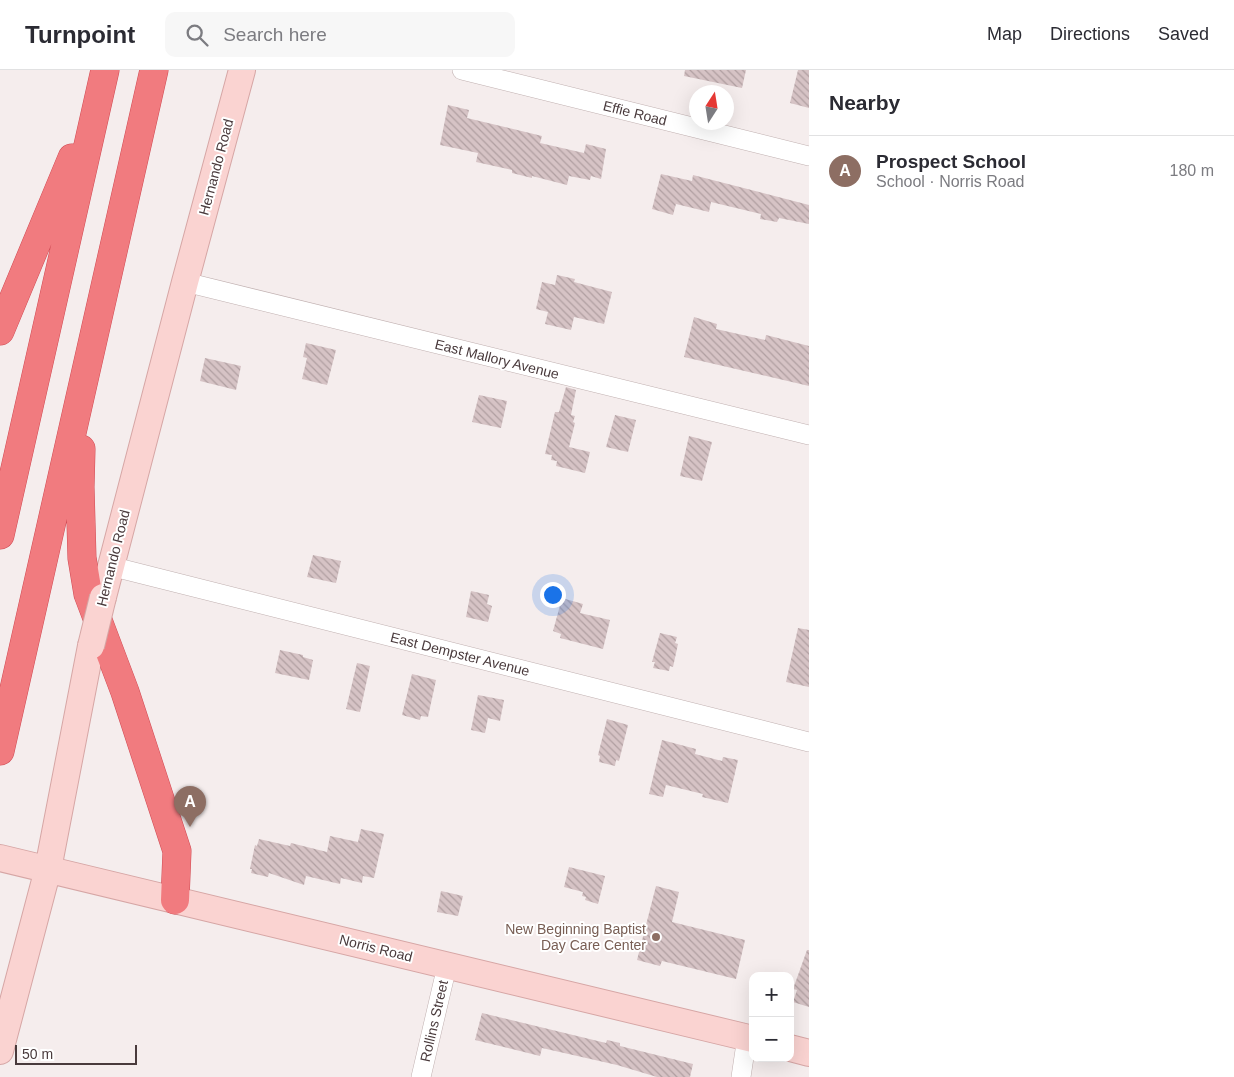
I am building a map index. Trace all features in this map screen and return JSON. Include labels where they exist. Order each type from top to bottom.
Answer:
[{"type":"highway","points":[[0,751],[154,70]]},
{"type":"highway","points":[[0,331],[103,79]]},
{"type":"highway","points":[[0,535],[103,79]]},
{"type":"highway","points":[[84,384],[80,487],[82,558],[88,594],[125,692],[177,851],[175,900]]},
{"type":"main road","name":"Hernando Road","points":[[0,1051],[48,869],[91,646],[110,566],[242,70]]},
{"type":"main road","name":"Norris Road","points":[[9,860],[749,1038]]},
{"type":"main road","points":[[794,1049],[809,1053]]},
{"type":"street","name":"Effie Road","points":[[462,70],[809,156]]},
{"type":"street","name":"East Mallory Avenue","points":[[185,282],[809,435]]},
{"type":"street","name":"East Dempster Avenue","points":[[110,566],[809,742]]},
{"type":"street","name":"Rollins Street","points":[[421,1077],[447,966]]},
{"type":"street","points":[[741,1077],[749,1042]]},
{"type":"building","points":[[685,70],[746,70],[742,88],[684,76]]},
{"type":"building","points":[[798,70],[809,70],[809,108],[790,103]]},
{"type":"building","points":[[448,105],[469,110],[467,118],[542,136],[540,143],[584,153],[586,144],[606,149],[601,179],[591,176],[590,180],[569,176],[567,185],[532,176],[532,178],[512,173],[512,170],[476,162],[478,153],[440,145]]},
{"type":"building","points":[[661,174],[692,181],[693,175],[809,205],[809,224],[779,218],[777,222],[760,219],[761,214],[711,202],[709,212],[676,204],[673,215],[652,209]]},
{"type":"building","points":[[557,275],[575,279],[574,282],[612,292],[604,324],[574,317],[571,330],[545,324],[548,312],[536,309],[542,282],[555,285]]},
{"type":"building","points":[[694,317],[717,324],[716,329],[765,340],[766,335],[809,346],[809,386],[684,357]]},
{"type":"building","points":[[306,343],[336,350],[327,385],[302,379],[307,358],[303,357]]},
{"type":"building","points":[[205,358],[241,366],[236,390],[200,381]]},
{"type":"building","points":[[566,387],[576,390],[571,415],[575,416],[573,422],[575,423],[569,447],[590,452],[585,473],[556,466],[557,461],[551,460],[552,455],[545,454],[555,412],[559,412]]},
{"type":"building","points":[[479,395],[507,401],[501,428],[472,422]]},
{"type":"building","points":[[615,415],[636,420],[628,452],[606,447]]},
{"type":"building","points":[[689,436],[712,442],[702,481],[680,476]]},
{"type":"building","points":[[313,555],[341,561],[336,583],[307,577]]},
{"type":"building","points":[[471,591],[489,595],[487,604],[492,606],[488,622],[466,617]]},
{"type":"building","points":[[562,598],[583,604],[580,613],[610,620],[603,649],[560,638],[561,634],[553,631]]},
{"type":"building","points":[[798,628],[809,630],[809,687],[786,682]]},
{"type":"building","points":[[660,633],[677,637],[675,643],[678,644],[673,667],[670,666],[669,671],[653,668],[655,662],[652,662]]},
{"type":"building","points":[[280,650],[303,655],[303,657],[313,660],[309,680],[275,673]]},
{"type":"building","points":[[357,663],[370,666],[360,712],[346,709]]},
{"type":"building","points":[[412,674],[436,680],[428,717],[421,716],[420,720],[402,715]]},
{"type":"building","points":[[478,695],[504,700],[500,721],[488,718],[485,733],[471,730]]},
{"type":"building","points":[[607,719],[628,725],[619,761],[616,760],[615,766],[599,762],[600,756],[598,755]]},
{"type":"building","points":[[662,740],[696,749],[695,754],[722,761],[723,757],[738,760],[728,803],[702,797],[703,794],[666,785],[663,797],[649,794]]},
{"type":"building","points":[[361,829],[384,834],[374,878],[363,876],[362,883],[341,878],[340,884],[306,876],[304,885],[269,873],[268,877],[251,873],[252,869],[250,869],[255,845],[257,846],[259,839],[290,846],[291,843],[327,852],[330,836],[358,842]]},
{"type":"building","points":[[569,867],[605,876],[598,904],[585,900],[586,897],[582,896],[583,892],[564,887]]},
{"type":"building","points":[[656,886],[679,892],[672,922],[745,940],[736,979],[662,961],[660,966],[637,960]]},
{"type":"building","points":[[441,891],[463,896],[458,916],[437,912]]},
{"type":"building","points":[[807,950],[809,950],[809,1007],[794,1002],[797,990],[794,989]]},
{"type":"building","points":[[482,1013],[606,1043],[607,1040],[620,1043],[620,1046],[693,1064],[690,1077],[657,1077],[617,1065],[542,1048],[540,1056],[475,1040]]},
{"type":"place","name":"Prospect School","points":[[190,827]]},
{"type":"place","name":"New Beginning Baptist Day Care Center","points":[[656,937]]}]
